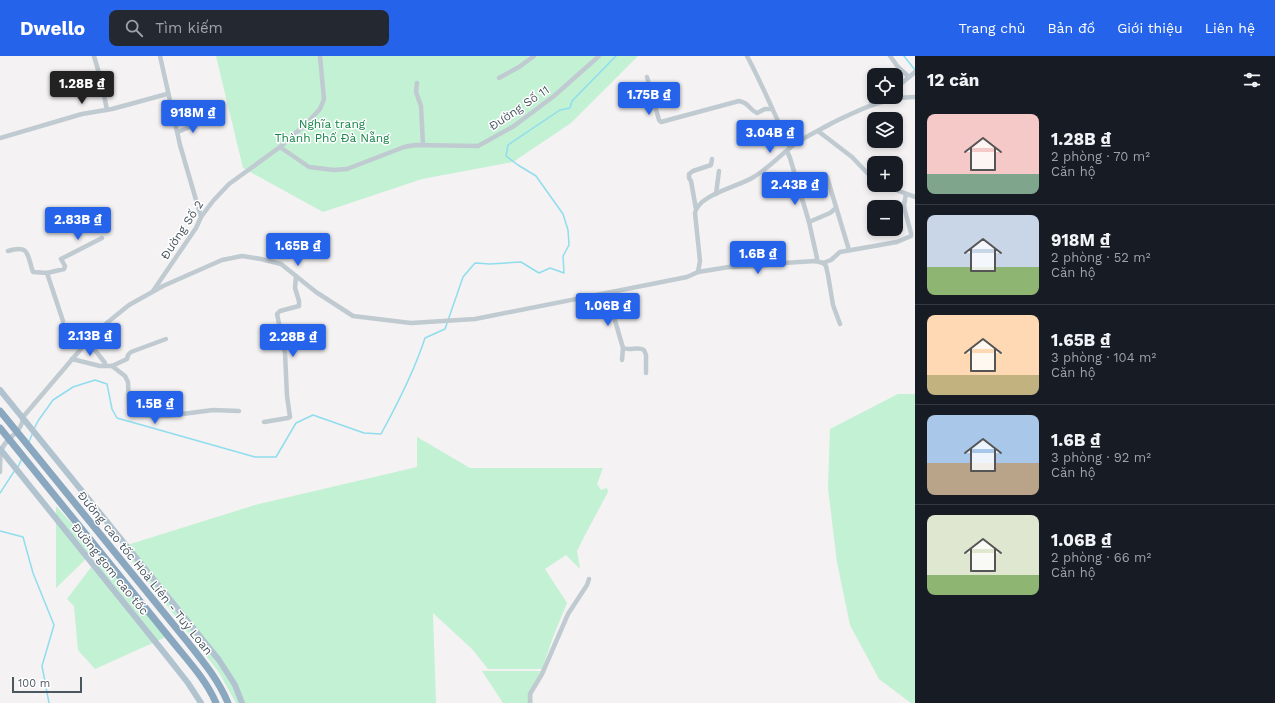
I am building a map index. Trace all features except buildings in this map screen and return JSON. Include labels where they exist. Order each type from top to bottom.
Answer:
[{"type":"highway","name":"Đường cao tốc Hoà Liên - Tuý Loan","points":[[0,411],[208,668],[223,691],[228,703]]},
{"type":"highway","name":"Đường cao tốc Hoà Liên - Tuý Loan","points":[[0,428],[199,675],[216,703]]},
{"type":"main road","points":[[0,390],[219,660],[235,685],[242,703]]},
{"type":"main road","name":"Đường gom cao tốc","points":[[0,450],[166,655],[188,683],[201,703]]},
{"type":"street","points":[[94,56],[107,110]]},
{"type":"street","points":[[160,56],[167,94],[201,217]]},
{"type":"street","name":"Đường Số 2","points":[[152,292],[189,239],[201,217],[213,201],[229,184],[280,147],[307,123],[322,106],[324,99],[320,56]]},
{"type":"street","points":[[499,78],[519,67],[534,56]]},
{"type":"street","name":"Đường Số 11","points":[[280,147],[308,167],[334,170],[347,169],[404,147],[423,145],[478,146],[514,126],[548,101],[598,56]]},
{"type":"street","points":[[747,56],[758,75],[788,149],[808,222],[817,258],[816,261]]},
{"type":"street","points":[[890,56],[898,67],[912,75],[903,82]]},
{"type":"street","points":[[647,77],[659,120],[661,122],[739,101],[746,102],[754,112],[757,113],[765,109],[772,109]]},
{"type":"street","points":[[417,83],[416,92],[421,106],[423,145]]},
{"type":"street","points":[[0,138],[82,114],[107,110],[167,94]]},
{"type":"street","points":[[859,110],[882,101],[915,97]]},
{"type":"street","points":[[696,209],[700,202],[753,178],[788,149],[869,104]]},
{"type":"street","points":[[178,132],[200,123]]},
{"type":"street","points":[[818,131],[852,157],[867,173]]},
{"type":"street","points":[[698,272],[700,261],[695,218],[696,209],[689,174],[693,171],[711,165],[712,159]]},
{"type":"street","points":[[716,194],[719,171]]},
{"type":"street","points":[[798,184],[825,176],[832,190],[849,250]]},
{"type":"street","points":[[901,192],[915,197]]},
{"type":"street","points":[[0,472],[1,452],[4,444],[16,434],[24,418],[88,341],[129,305],[152,292],[222,260],[242,256],[281,264],[316,292],[353,316],[411,323],[456,321],[475,319],[607,293],[687,277],[698,272],[729,267],[816,261],[823,263],[831,260],[840,252],[897,242],[911,236],[904,205],[906,194]]},
{"type":"street","points":[[808,222],[830,213],[836,208]]},
{"type":"street","points":[[8,250],[20,248],[28,255],[33,272],[47,273],[64,269],[65,266],[61,259],[102,238]]},
{"type":"street","points":[[823,263],[826,266],[833,305],[840,324]]},
{"type":"street","points":[[47,273],[63,321]]},
{"type":"street","points":[[264,422],[290,417],[286,396],[285,353],[277,314],[280,311],[299,306],[295,288],[296,276]]},
{"type":"street","points":[[607,293],[623,348],[622,360]]},
{"type":"street","points":[[72,359],[100,366],[112,366],[128,359],[128,355],[131,352],[166,339]]},
{"type":"street","points":[[88,341],[104,363]]},
{"type":"street","points":[[623,348],[631,350],[641,348],[644,350],[646,355],[646,373]]},
{"type":"street","points":[[112,366],[127,379],[129,409],[130,413],[134,415],[167,416],[208,411],[239,411]]},
{"type":"street","points":[[530,703],[530,694],[542,674],[568,614],[590,579]]},
{"type":"green space","name":"Nghĩa trang Thành Phố Đà Nẵng","points":[[216,56],[638,56],[571,123],[513,162],[422,179],[323,212],[243,168]]},
{"type":"green space","points":[[898,394],[915,394],[915,703],[911,703],[879,679],[850,625],[837,562],[828,488],[830,429]]},
{"type":"green space","points":[[417,437],[470,468],[603,468],[597,484],[601,490],[607,488],[608,492],[577,551],[580,569],[566,555],[545,569],[567,603],[542,669],[488,669],[472,649],[433,613],[436,703],[236,703],[218,671],[121,547],[255,505],[417,467]]},
{"type":"green space","points":[[56,506],[95,550],[56,588]]},
{"type":"green space","points":[[101,554],[166,637],[95,669],[78,650],[74,606],[67,599]]},
{"type":"green space","points":[[482,671],[541,671],[532,688],[533,703],[503,703]]},
{"type":"waterway","points":[[34,429],[53,400],[73,387],[95,380],[107,384],[112,409],[117,418],[255,457],[276,457],[296,423],[313,415],[364,433],[381,434],[394,411],[416,363],[425,338],[445,329],[463,277],[475,263],[490,264],[521,262],[539,273],[550,268],[564,273],[563,256],[569,245],[568,230],[563,214],[536,176],[506,156],[508,145],[560,110],[570,108],[572,101],[616,56]]},
{"type":"waterway","points":[[904,56],[915,70]]},
{"type":"waterway","points":[[29,442],[33,432]]},
{"type":"waterway","points":[[18,467],[22,458]]},
{"type":"waterway","points":[[0,493],[15,470]]},
{"type":"waterway","points":[[0,531],[23,537],[33,573],[54,625],[42,666],[49,703]]}]
